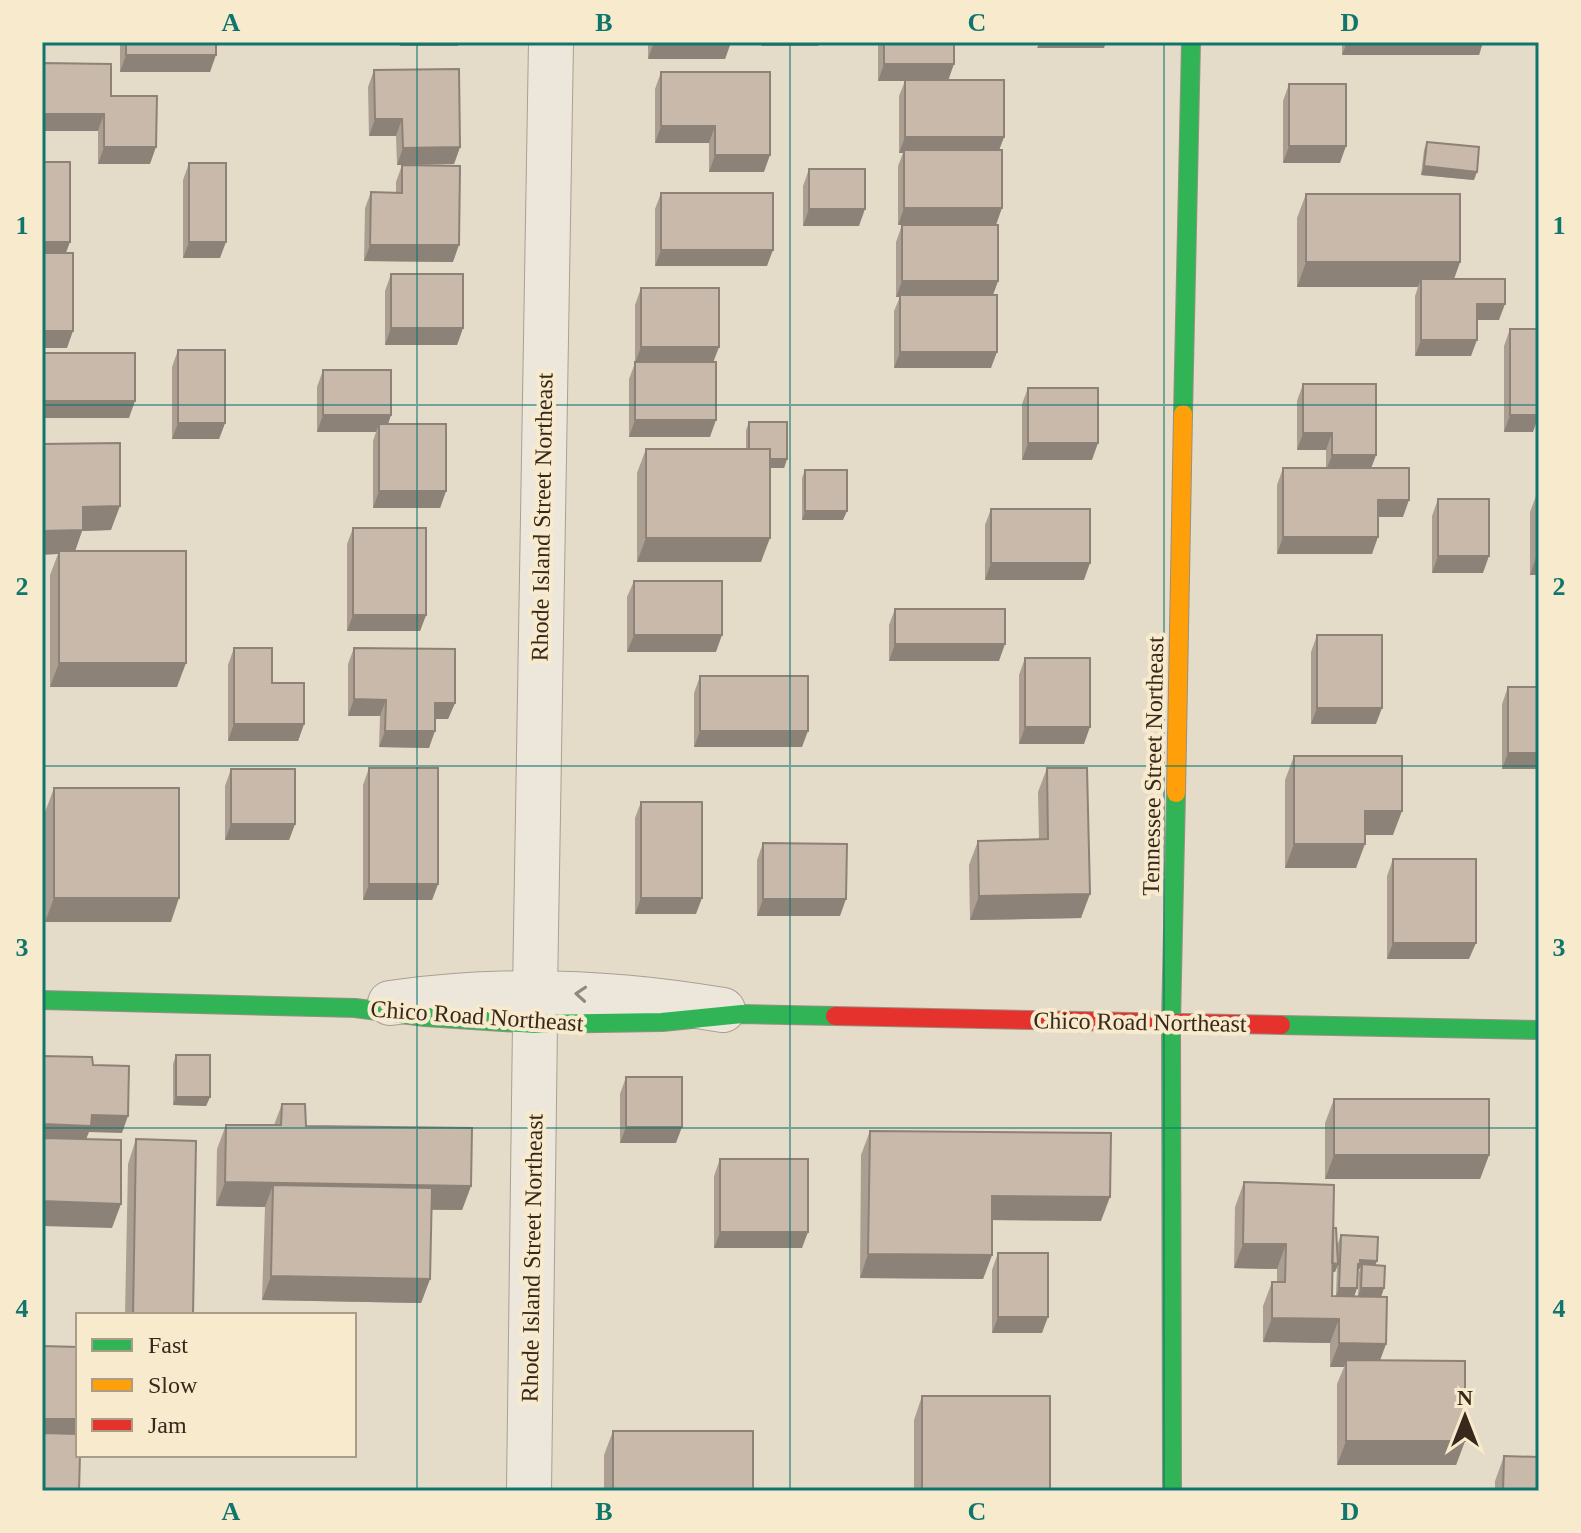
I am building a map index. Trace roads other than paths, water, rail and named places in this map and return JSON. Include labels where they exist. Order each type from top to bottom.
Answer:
[{"type":"street","name":"Rhode Island Street Northeast","points":[[529,1491],[551,42]]},
{"type":"street","name":"Tennessee Street Northeast","points":[[1172,1491],[1171,1022],[1191,42]]},
{"type":"street","name":"Chico Road Northeast","points":[[42,1000],[355,1008],[425,998],[535,1008],[662,999],[742,1014],[1539,1030]]}]
